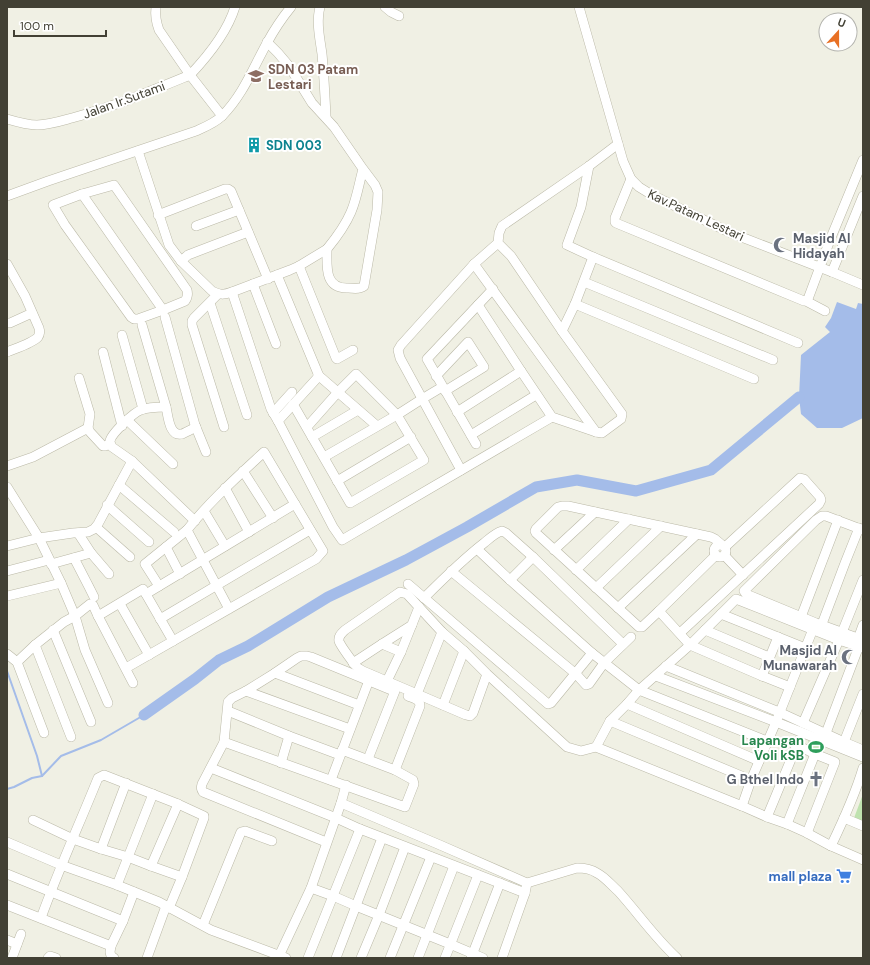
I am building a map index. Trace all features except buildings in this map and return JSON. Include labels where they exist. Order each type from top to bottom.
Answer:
[{"type":"street","points":[[156,7],[155,17],[159,30],[190,75],[222,116]]},
{"type":"street","points":[[190,75],[204,61],[214,46],[230,19],[235,7]]},
{"type":"street","points":[[7,196],[207,126],[222,116],[236,99],[267,42],[291,7]]},
{"type":"street","points":[[320,7],[318,22],[326,117]]},
{"type":"street","points":[[385,7],[399,16]]},
{"type":"street","name":"Kav.Patam Lestari","points":[[579,7],[618,144],[631,179],[639,187],[689,214],[731,233],[863,285]]},
{"type":"street","points":[[267,42],[294,72],[316,109],[326,117],[339,134],[375,185],[378,192],[375,224],[363,288],[345,289],[338,286],[328,277],[327,249]]},
{"type":"street","name":"Jalan Ir.Sutami","points":[[7,119],[28,124],[47,124],[97,111],[190,75]]},
{"type":"street","points":[[461,470],[400,358],[398,350],[474,264],[498,243],[499,232],[502,226],[589,166],[618,144]]},
{"type":"street","points":[[138,151],[169,245],[181,261],[207,287],[218,294],[226,294],[268,279],[299,266],[327,249],[342,229],[351,212],[363,169]]},
{"type":"street","points":[[806,301],[863,160]]},
{"type":"street","points":[[589,166],[582,207],[567,245],[593,258],[798,343]]},
{"type":"street","points":[[631,179],[615,218],[616,223],[802,301],[806,301],[826,311]]},
{"type":"street","points":[[114,185],[187,290],[188,294],[185,301],[164,313],[138,319],[131,317],[65,225],[53,205],[82,194],[114,185]]},
{"type":"street","points":[[158,215],[225,189],[232,191],[268,279]]},
{"type":"street","points":[[82,194],[164,313],[196,427],[206,452]]},
{"type":"street","points":[[832,272],[863,196]]},
{"type":"street","points":[[196,226],[239,210]]},
{"type":"street","points":[[181,261],[188,255],[248,232]]},
{"type":"street","points":[[478,305],[520,371],[552,417],[602,433],[621,419],[622,414],[510,256],[498,243]]},
{"type":"street","points":[[562,331],[575,304],[593,258]]},
{"type":"street","points":[[7,264],[25,296],[40,332],[37,338],[7,352]]},
{"type":"street","points":[[474,264],[596,432]]},
{"type":"street","points":[[299,266],[336,358],[337,359],[353,350]]},
{"type":"street","points":[[277,275],[318,375],[377,426]]},
{"type":"street","points":[[584,282],[773,360]]},
{"type":"street","points":[[252,284],[276,344]]},
{"type":"street","points":[[476,444],[427,359],[493,289]]},
{"type":"street","points":[[232,292],[275,417],[333,527],[342,540],[552,417]]},
{"type":"street","points":[[218,294],[194,318],[192,324],[224,427]]},
{"type":"street","points":[[210,303],[247,415]]},
{"type":"street","points":[[575,304],[754,379]]},
{"type":"street","points":[[7,323],[32,313]]},
{"type":"street","points":[[142,325],[173,432],[181,434],[196,427]]},
{"type":"street","points":[[122,336],[143,409]]},
{"type":"street","points":[[324,457],[422,399],[444,389],[484,367],[468,342],[436,376]]},
{"type":"street","points":[[103,352],[124,423],[173,464]]},
{"type":"street","points":[[457,412],[520,371]]},
{"type":"street","points":[[293,404],[350,503],[424,460],[397,415],[356,374],[307,427]]},
{"type":"street","points":[[275,417],[293,404],[319,376],[318,375]]},
{"type":"street","points":[[79,378],[90,414],[88,428],[103,446],[110,444]]},
{"type":"street","points":[[275,417],[292,392]]},
{"type":"street","points":[[471,435],[536,395]]},
{"type":"street","points":[[110,444],[111,438],[124,423],[137,412],[143,409],[166,407]]},
{"type":"street","points":[[312,437],[358,410]]},
{"type":"street","points":[[7,466],[33,457],[88,428]]},
{"type":"street","points":[[337,481],[411,437]]},
{"type":"street","points":[[110,444],[132,461],[194,521]]},
{"type":"street","points":[[126,668],[316,559],[323,552],[264,452],[225,488],[187,530],[145,564],[159,586]]},
{"type":"street","points":[[7,546],[39,538],[88,532],[96,527],[132,461]]},
{"type":"street","points":[[243,472],[273,518]]},
{"type":"street","points":[[680,633],[819,504],[821,500],[820,498],[804,479],[800,478],[721,550],[644,625],[640,627],[554,550],[536,533],[536,529],[558,507],[568,506],[697,534],[713,538],[721,550],[742,575]]},
{"type":"street","points":[[119,485],[174,532]]},
{"type":"street","points":[[7,487],[39,538],[61,583],[75,616],[85,650],[108,703]]},
{"type":"street","points":[[225,488],[249,532]]},
{"type":"street","points":[[146,594],[295,504]]},
{"type":"street","points":[[107,505],[149,542]]},
{"type":"street","points":[[204,511],[225,546]]},
{"type":"street","points":[[554,550],[595,512]]},
{"type":"street","points":[[742,806],[751,780],[805,648],[817,625],[861,529],[826,516],[821,517],[744,591],[746,594],[801,617],[817,625],[840,636],[861,643]]},
{"type":"street","points":[[576,570],[629,519]]},
{"type":"street","points":[[801,617],[838,520]]},
{"type":"street","points":[[596,588],[661,526]]},
{"type":"street","points":[[96,527],[130,557]]},
{"type":"street","points":[[187,530],[229,609]]},
{"type":"street","points":[[160,619],[310,530]]},
{"type":"street","points":[[424,598],[451,571],[497,533],[502,531],[533,557],[623,644]]},
{"type":"street","points":[[78,533],[91,553],[109,574]]},
{"type":"street","points":[[618,608],[697,534]]},
{"type":"street","points":[[166,547],[180,574]]},
{"type":"street","points":[[477,549],[592,654],[639,690],[767,741]]},
{"type":"street","points":[[7,571],[74,558],[91,553]]},
{"type":"street","points":[[510,580],[533,557]]},
{"type":"street","points":[[74,558],[94,597]]},
{"type":"street","points":[[451,571],[576,674],[584,684],[588,685],[604,663],[631,636]]},
{"type":"street","points":[[803,723],[863,580]]},
{"type":"street","points":[[7,596],[61,583]]},
{"type":"street","points":[[408,584],[548,704],[551,703],[592,654]]},
{"type":"street","points":[[98,616],[143,589],[173,641]]},
{"type":"street","points":[[487,674],[473,712],[470,716],[466,715],[387,681],[369,678],[353,663],[340,642],[340,636],[345,630],[400,592],[407,594],[442,632],[567,747],[581,751],[596,747],[787,824],[863,860]]},
{"type":"street","points":[[596,747],[610,721],[628,704],[639,690],[706,630],[736,598],[817,625]]},
{"type":"street","points":[[17,662],[53,630],[90,604],[94,607],[133,683]]},
{"type":"street","points":[[120,604],[149,655]]},
{"type":"street","points":[[387,681],[401,652],[419,607]]},
{"type":"street","points":[[658,611],[690,644],[790,687]]},
{"type":"street","points":[[721,614],[805,648]]},
{"type":"street","points":[[353,663],[412,625]]},
{"type":"street","points":[[826,733],[861,643],[863,625]]},
{"type":"street","points":[[53,630],[91,722]]},
{"type":"street","points":[[706,630],[769,657]]},
{"type":"street","points":[[417,694],[442,632]]},
{"type":"street","points":[[762,676],[778,637]]},
{"type":"street","points":[[382,644],[401,652]]},
{"type":"street","points":[[35,645],[70,737]]},
{"type":"street","points":[[443,705],[464,651]]},
{"type":"street","points":[[7,654],[17,662],[44,733]]},
{"type":"street","points":[[326,842],[201,790],[224,742],[228,704],[230,700],[234,696],[246,692],[301,656],[307,656],[369,678],[394,691],[417,700],[420,704],[395,770]]},
{"type":"street","points":[[666,666],[779,712],[863,750]]},
{"type":"street","points":[[275,673],[359,705]]},
{"type":"street","points":[[656,676],[863,757]]},
{"type":"street","points":[[331,780],[369,678]]},
{"type":"street","points":[[368,759],[394,691]]},
{"type":"street","points":[[246,692],[350,729]]},
{"type":"street","points":[[844,742],[863,694]]},
{"type":"street","points":[[628,704],[759,761]]},
{"type":"street","points":[[224,742],[346,785],[405,808],[414,786],[414,782],[411,779],[395,770],[368,759],[289,736],[228,711]]},
{"type":"street","points":[[610,721],[751,780]]},
{"type":"street","points":[[767,817],[801,732]]},
{"type":"street","points":[[281,763],[289,736]]},
{"type":"street","points":[[797,745],[835,762],[807,833]]},
{"type":"street","points":[[787,824],[815,754]]},
{"type":"street","points":[[211,768],[382,838],[525,893]]},
{"type":"street","points":[[831,846],[861,779],[863,768]]},
{"type":"street","points":[[41,918],[50,892],[98,778],[104,775],[126,783],[178,804],[203,816],[204,818],[182,877],[147,958]]},
{"type":"street","points":[[101,849],[126,783]]},
{"type":"street","points":[[7,842],[61,865],[134,892],[224,935],[283,957],[336,818],[346,785]]},
{"type":"street","points":[[117,885],[153,794]]},
{"type":"street","points":[[341,803],[440,844],[527,883],[577,868],[591,869],[608,881],[677,958]]},
{"type":"street","points":[[152,866],[178,804]]},
{"type":"street","points":[[844,818],[863,826]]},
{"type":"street","points":[[33,820],[101,849],[128,857],[182,877]]},
{"type":"street","points":[[308,958],[360,829]]},
{"type":"street","points":[[203,925],[241,832],[244,831],[272,841]]},
{"type":"street","points":[[336,958],[382,838]]},
{"type":"street","points":[[361,958],[405,847]]},
{"type":"street","points":[[390,958],[431,857]]},
{"type":"street","points":[[418,958],[454,866]]},
{"type":"street","points":[[7,874],[123,921]]},
{"type":"street","points":[[445,958],[478,876]]},
{"type":"street","points":[[472,956],[500,883]]},
{"type":"street","points":[[502,958],[525,893],[527,883]]},
{"type":"street","points":[[310,888],[450,944],[472,956],[483,958]]},
{"type":"street","points":[[114,958],[111,956],[110,952],[111,946],[123,921],[134,892]]},
{"type":"street","points":[[7,905],[111,946]]},
{"type":"street","points":[[12,958],[22,934]]},
{"type":"street","points":[[7,940],[17,944]]},
{"type":"street","points":[[48,958],[50,956],[56,958]]},
{"type":"green space","name":"Lapangan Voli kSB","points":[[809,740],[825,746],[823,754],[806,748]]},
{"type":"green space","points":[[863,794],[863,822],[854,818]]},
{"type":"water","points":[[837,302],[856,309],[858,303],[863,304],[863,418],[842,428],[817,428],[801,414],[799,397],[801,355],[830,332],[825,327],[831,318]]},
{"type":"waterway","points":[[144,715],[219,660],[248,646],[328,597],[406,560],[536,487],[577,480],[636,491],[711,470],[799,397]]},
{"type":"waterway","points":[[7,671],[37,756],[42,776]]},
{"type":"waterway","points":[[7,789],[32,778],[42,776],[61,756],[101,740],[144,715]]},
{"type":"place","name":"SDN 03 Patam Lestari","points":[[256,76]]},
{"type":"place","name":"SDN 003","points":[[254,145]]},
{"type":"place","name":"Masjid Al Hidayah","points":[[781,245]]},
{"type":"place","name":"Masjid Al Munawarah","points":[[849,657]]},
{"type":"place","name":"Lapangan Voli kSB","points":[[816,747]]},
{"type":"place","name":"G Bthel Indo","points":[[816,779]]},
{"type":"place","name":"mall plaza","points":[[844,876]]}]
